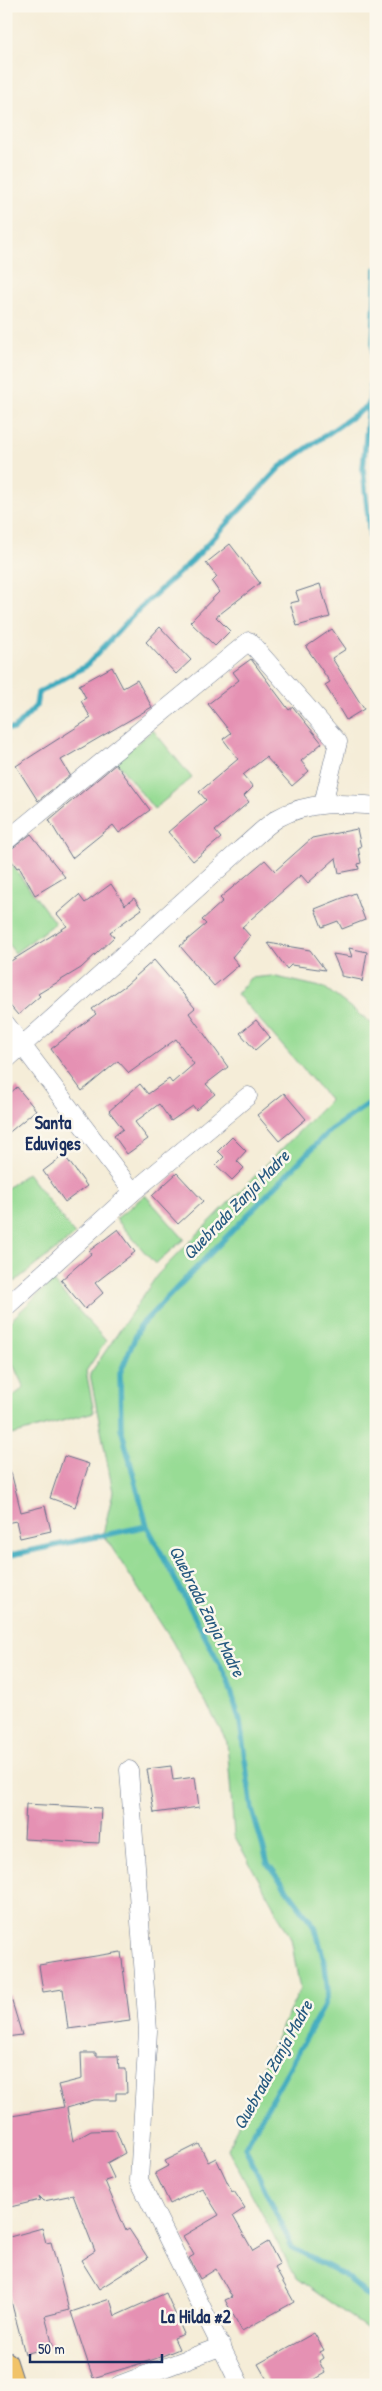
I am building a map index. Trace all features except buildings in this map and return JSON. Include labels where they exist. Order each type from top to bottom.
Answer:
[{"type":"main road","points":[[6,2363],[14,2385]]},
{"type":"street","points":[[6,841],[249,641],[338,742],[323,804]]},
{"type":"street","points":[[6,1060],[278,818],[304,808],[323,804],[376,806]]},
{"type":"street","points":[[6,1024],[133,1192]]},
{"type":"street","points":[[6,1307],[133,1192],[248,1096]]},
{"type":"street","points":[[129,1770],[148,2031],[140,2180],[240,2385]]},
{"type":"street","points":[[119,2385],[222,2346]]},
{"type":"green space","points":[[153,730],[192,778],[154,809],[116,761]]},
{"type":"green space","points":[[6,857],[55,923],[15,953],[6,941]]},
{"type":"green space","points":[[272,976],[325,988],[372,1024],[376,1015],[376,2335],[296,2278],[228,2149],[261,2069],[300,1990],[291,1938],[234,1835],[227,1742],[172,1641],[103,1534],[113,1492],[90,1374],[158,1274],[330,1100],[237,994],[250,978]]},
{"type":"green space","points":[[27,1173],[75,1235],[14,1282],[6,1272],[6,1189]]},
{"type":"green space","points":[[145,1195],[184,1239],[155,1264],[116,1219]]},
{"type":"green space","points":[[52,1281],[106,1341],[86,1371],[94,1412],[12,1435],[6,1426],[6,1401],[24,1388],[6,1349],[6,1325]]},
{"type":"waterway","name":"Quebrada Zanja Madre","points":[[376,269],[372,375],[363,469],[376,592]]},
{"type":"waterway","points":[[6,728],[14,729],[36,706],[38,693],[86,666],[140,608],[192,561],[280,467],[369,405]]},
{"type":"waterway","name":"Quebrada Zanja Madre","points":[[376,1095],[374,1100],[329,1131],[140,1326],[120,1373],[121,1428],[147,1526],[228,1680],[240,1722],[252,1810],[268,1864],[315,1927],[325,1964],[328,1992],[323,2008],[245,2147],[292,2247],[344,2275],[376,2303]]},
{"type":"waterway","points":[[6,1556],[147,1526]]},
{"type":"district","name":"Santa Eduviges","points":[[53,1133]]},
{"type":"district","name":"La Hilda #2","points":[[196,2317]]}]
